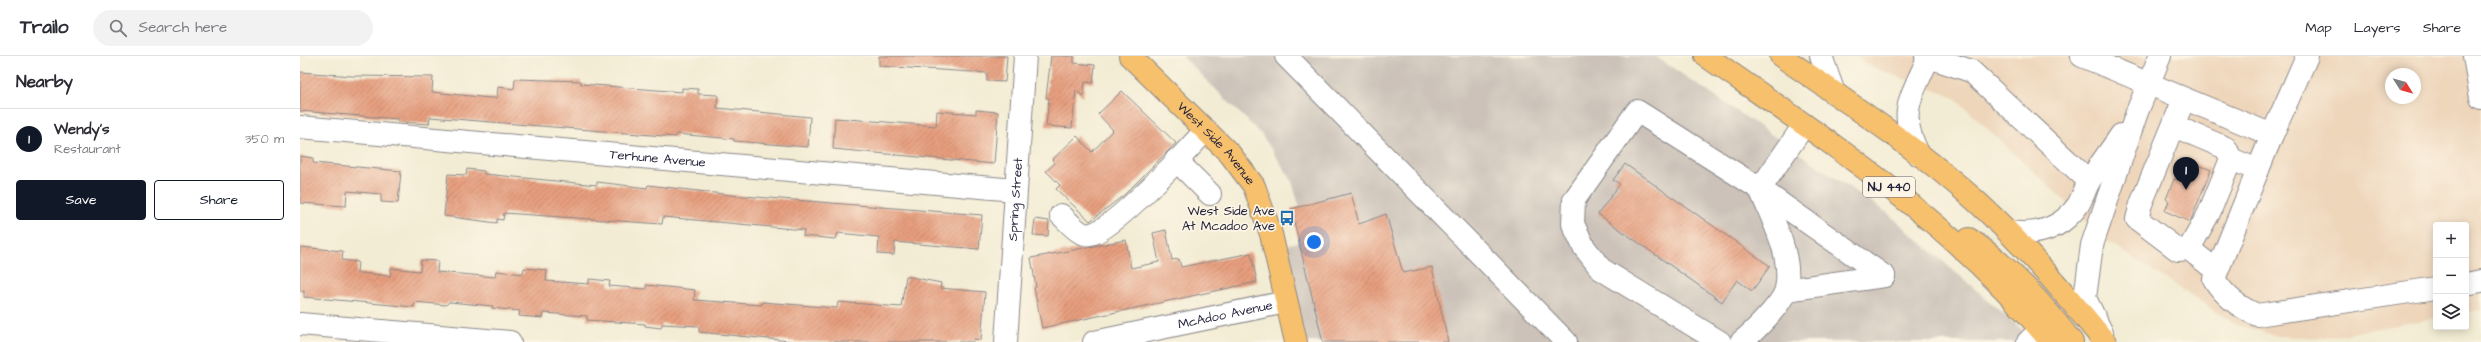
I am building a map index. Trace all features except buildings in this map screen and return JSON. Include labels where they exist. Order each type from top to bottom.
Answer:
[{"type":"main road","name":"West Side Avenue","points":[[1130,56],[1206,130],[1246,173],[1254,186],[1271,234],[1296,342]]},
{"type":"main road","name":"NJ 440","points":[[1706,56],[1910,202],[1979,263],[2040,338]]},
{"type":"main road","points":[[1781,56],[1834,92],[1919,155],[1974,200],[2009,232],[2071,300],[2105,342]]},
{"type":"main road","points":[[1910,202],[1997,258],[2038,300],[2072,342]]},
{"type":"street","name":"Spring Street","points":[[1006,342],[1015,190],[1026,56]]},
{"type":"street","points":[[1286,56],[1566,342]]},
{"type":"street","points":[[1821,56],[1834,92]]},
{"type":"street","points":[[1919,155],[1906,123],[1907,111],[1909,100],[1928,56],[1971,71],[2089,181]]},
{"type":"street","points":[[2082,56],[2148,85],[2272,135]]},
{"type":"street","points":[[2105,342],[2086,298],[2092,245],[2137,112],[2160,56]]},
{"type":"street","points":[[2307,56],[2272,135],[2214,279],[2224,293],[2241,308],[2257,315],[2433,288]]},
{"type":"street","points":[[2474,56],[2481,98]]},
{"type":"street","points":[[2184,99],[2141,204],[2137,219],[2178,250],[2189,249],[2217,271]]},
{"type":"street","points":[[1720,342],[1601,269],[1584,247],[1573,224],[1574,200],[1637,111],[1760,189],[1884,276],[1786,290]]},
{"type":"street","points":[[2009,232],[2045,231],[2058,225],[2078,205],[2089,181],[2137,112]]},
{"type":"street","points":[[1760,189],[1804,125]]},
{"type":"street","points":[[2174,126],[2226,148],[2231,159],[2258,170]]},
{"type":"street","name":"Terhune Avenue","points":[[300,127],[1015,190]]},
{"type":"street","points":[[1061,215],[1079,232],[1090,235],[1102,229],[1134,202],[1206,130]]},
{"type":"street","points":[[2189,249],[2209,213],[2231,159]]},
{"type":"street","points":[[1176,160],[1210,194]]},
{"type":"street","points":[[1741,342],[1752,334],[1776,305],[1786,290],[1786,266],[1779,235],[1760,189]]},
{"type":"street","points":[[2469,284],[2481,282]]},
{"type":"street","name":"McAdoo Avenue","points":[[1094,342],[1286,302]]},
{"type":"street","points":[[300,324],[510,342]]},
{"type":"shaded area","points":[[1182,56],[1655,56],[1886,212],[2027,334],[2033,342],[1306,342],[1282,246],[1310,239],[1291,179],[1261,134]]},
{"type":"shaded area","points":[[1857,56],[2481,56],[2481,310],[2469,312],[2469,222],[2433,222],[2433,319],[2323,338],[2278,336],[2237,325],[2109,242],[1955,98],[1867,65]]},
{"type":"place","name":"Wendy's","points":[[2186,190]]},
{"type":"place","name":"West Side Ave At Mcadoo Ave","points":[[1287,218]]}]
